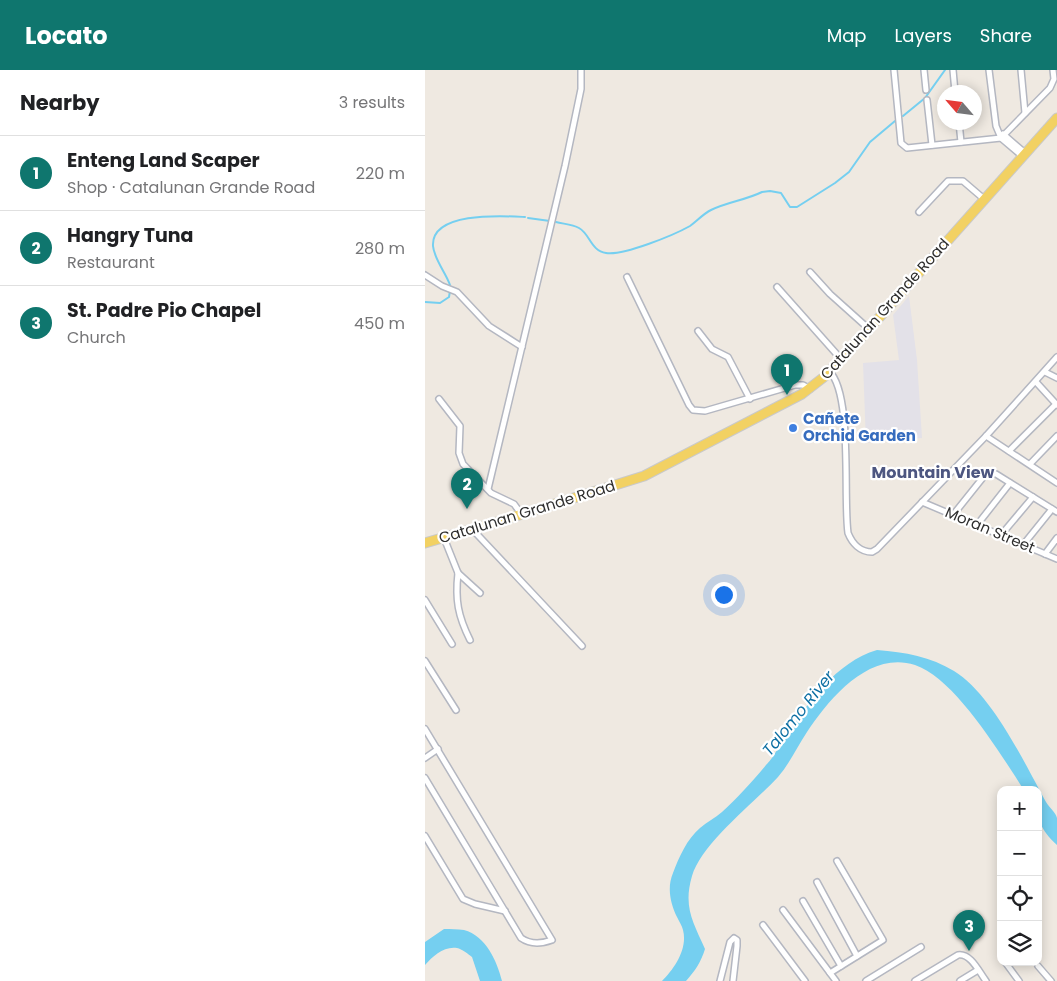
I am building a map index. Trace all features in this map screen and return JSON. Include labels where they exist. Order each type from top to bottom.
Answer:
[{"type":"main road","name":"Catalunan Grande Road","points":[[425,543],[473,530],[644,476],[783,405],[810,389],[869,328],[1057,118]]},
{"type":"street","points":[[488,489],[565,166],[581,89],[581,70]]},
{"type":"street","points":[[894,70],[901,143],[907,148],[1002,135],[1050,88],[1053,82],[1053,70]]},
{"type":"street","points":[[924,70],[926,90]]},
{"type":"street","points":[[953,70],[954,85]]},
{"type":"street","points":[[989,70],[995,123],[1002,135],[1023,155]]},
{"type":"street","points":[[1021,70],[1025,113]]},
{"type":"street","points":[[927,100],[932,145]]},
{"type":"street","points":[[960,130],[961,142]]},
{"type":"street","points":[[919,212],[948,181],[963,181],[984,199]]},
{"type":"street","points":[[810,272],[830,294],[869,328]]},
{"type":"street","points":[[425,275],[442,286],[457,292],[489,326],[522,347]]},
{"type":"street","points":[[627,277],[691,408],[697,411],[705,411],[795,385],[803,385],[810,389]]},
{"type":"street","points":[[777,287],[841,358]]},
{"type":"street","points":[[698,331],[712,349],[728,357],[750,399]]},
{"type":"street","points":[[829,371],[837,380],[842,402],[848,533],[853,542],[862,550],[872,552],[986,436],[1057,357]]},
{"type":"street","points":[[1045,372],[1057,378]]},
{"type":"street","points":[[1009,451],[1057,404],[1036,382]]},
{"type":"street","points":[[439,399],[460,426],[460,459],[466,468],[495,496],[514,504],[521,515]]},
{"type":"street","points":[[986,436],[1057,483]]},
{"type":"street","points":[[1029,464],[1056,439]]},
{"type":"street","points":[[953,515],[985,475],[991,473],[1055,510],[1023,545]]},
{"type":"street","points":[[977,525],[1011,483]]},
{"type":"street","points":[[1001,536],[1033,497]]},
{"type":"street","name":"Moran Street","points":[[922,502],[1057,559]]},
{"type":"street","points":[[473,530],[582,646]]},
{"type":"street","points":[[444,538],[458,573],[457,606],[459,616],[470,640]]},
{"type":"street","points":[[1045,554],[1057,538]]},
{"type":"street","points":[[458,573],[480,593]]},
{"type":"street","points":[[425,600],[452,644]]},
{"type":"street","points":[[425,661],[456,710]]},
{"type":"street","points":[[425,729],[552,940],[539,944],[526,941],[517,933],[425,778]]},
{"type":"street","points":[[425,758],[438,749]]},
{"type":"street","points":[[425,836],[463,900],[505,911]]},
{"type":"street","points":[[830,973],[883,940],[837,861]]},
{"type":"street","points":[[817,882],[857,956]]},
{"type":"street","points":[[803,902],[841,966]]},
{"type":"street","points":[[783,910],[836,981]]},
{"type":"street","points":[[763,924],[805,981]]},
{"type":"street","points":[[720,981],[729,942],[734,938],[737,940],[737,946],[733,981]]},
{"type":"street","points":[[866,981],[921,947]]},
{"type":"street","points":[[915,981],[958,955],[963,954],[968,957],[986,981]]},
{"type":"street","points":[[1008,966],[1019,981]]},
{"type":"street","points":[[1039,966],[1051,981]]},
{"type":"street","points":[[960,981],[978,970]]},
{"type":"shaded area","points":[[909,296],[917,360],[922,438],[866,443],[863,363],[899,360],[893,315]]},
{"type":"water","points":[[877,650],[898,652],[936,662],[954,671],[968,682],[994,713],[1018,750],[1037,786],[1021,786],[976,719],[946,685],[930,673],[915,665],[898,662],[882,664],[866,671],[839,692],[816,719],[778,777],[706,850],[692,876],[689,887],[691,914],[705,949],[702,958],[686,981],[662,981],[675,965],[684,944],[683,930],[673,906],[670,889],[671,878],[687,843],[695,832],[722,812],[756,777],[824,685],[849,664]]},
{"type":"water","points":[[1042,795],[1057,818],[1057,845],[1042,826]]},
{"type":"water","points":[[444,929],[464,930],[479,938],[494,958],[502,981],[480,981],[472,957],[457,948],[443,950],[425,965],[425,942]]},
{"type":"waterway","points":[[903,116],[925,98],[945,70]]},
{"type":"waterway","points":[[556,222],[579,228],[601,252],[614,253],[661,239],[690,226],[711,210],[762,192],[781,193],[790,207],[797,207],[849,172],[870,142],[895,121]]},
{"type":"waterway","points":[[450,285],[433,246],[436,235],[444,227],[456,221],[470,218],[525,217]]},
{"type":"waterway","points":[[528,218],[550,221]]},
{"type":"waterway","points":[[425,302],[440,303],[449,297],[450,291]]},
{"type":"place","name":"Enteng Land Scaper","points":[[787,395]]},
{"type":"place","name":"Cañete Orchid Garden","points":[[793,428]]},
{"type":"place","name":"Hangry Tuna","points":[[467,509]]},
{"type":"place","name":"St. Padre Pio Chapel","points":[[969,951]]},
{"type":"district","name":"Mountain View","points":[[933,472]]},
{"type":"water label","name":"Talomo River","points":[[798,713]]}]
